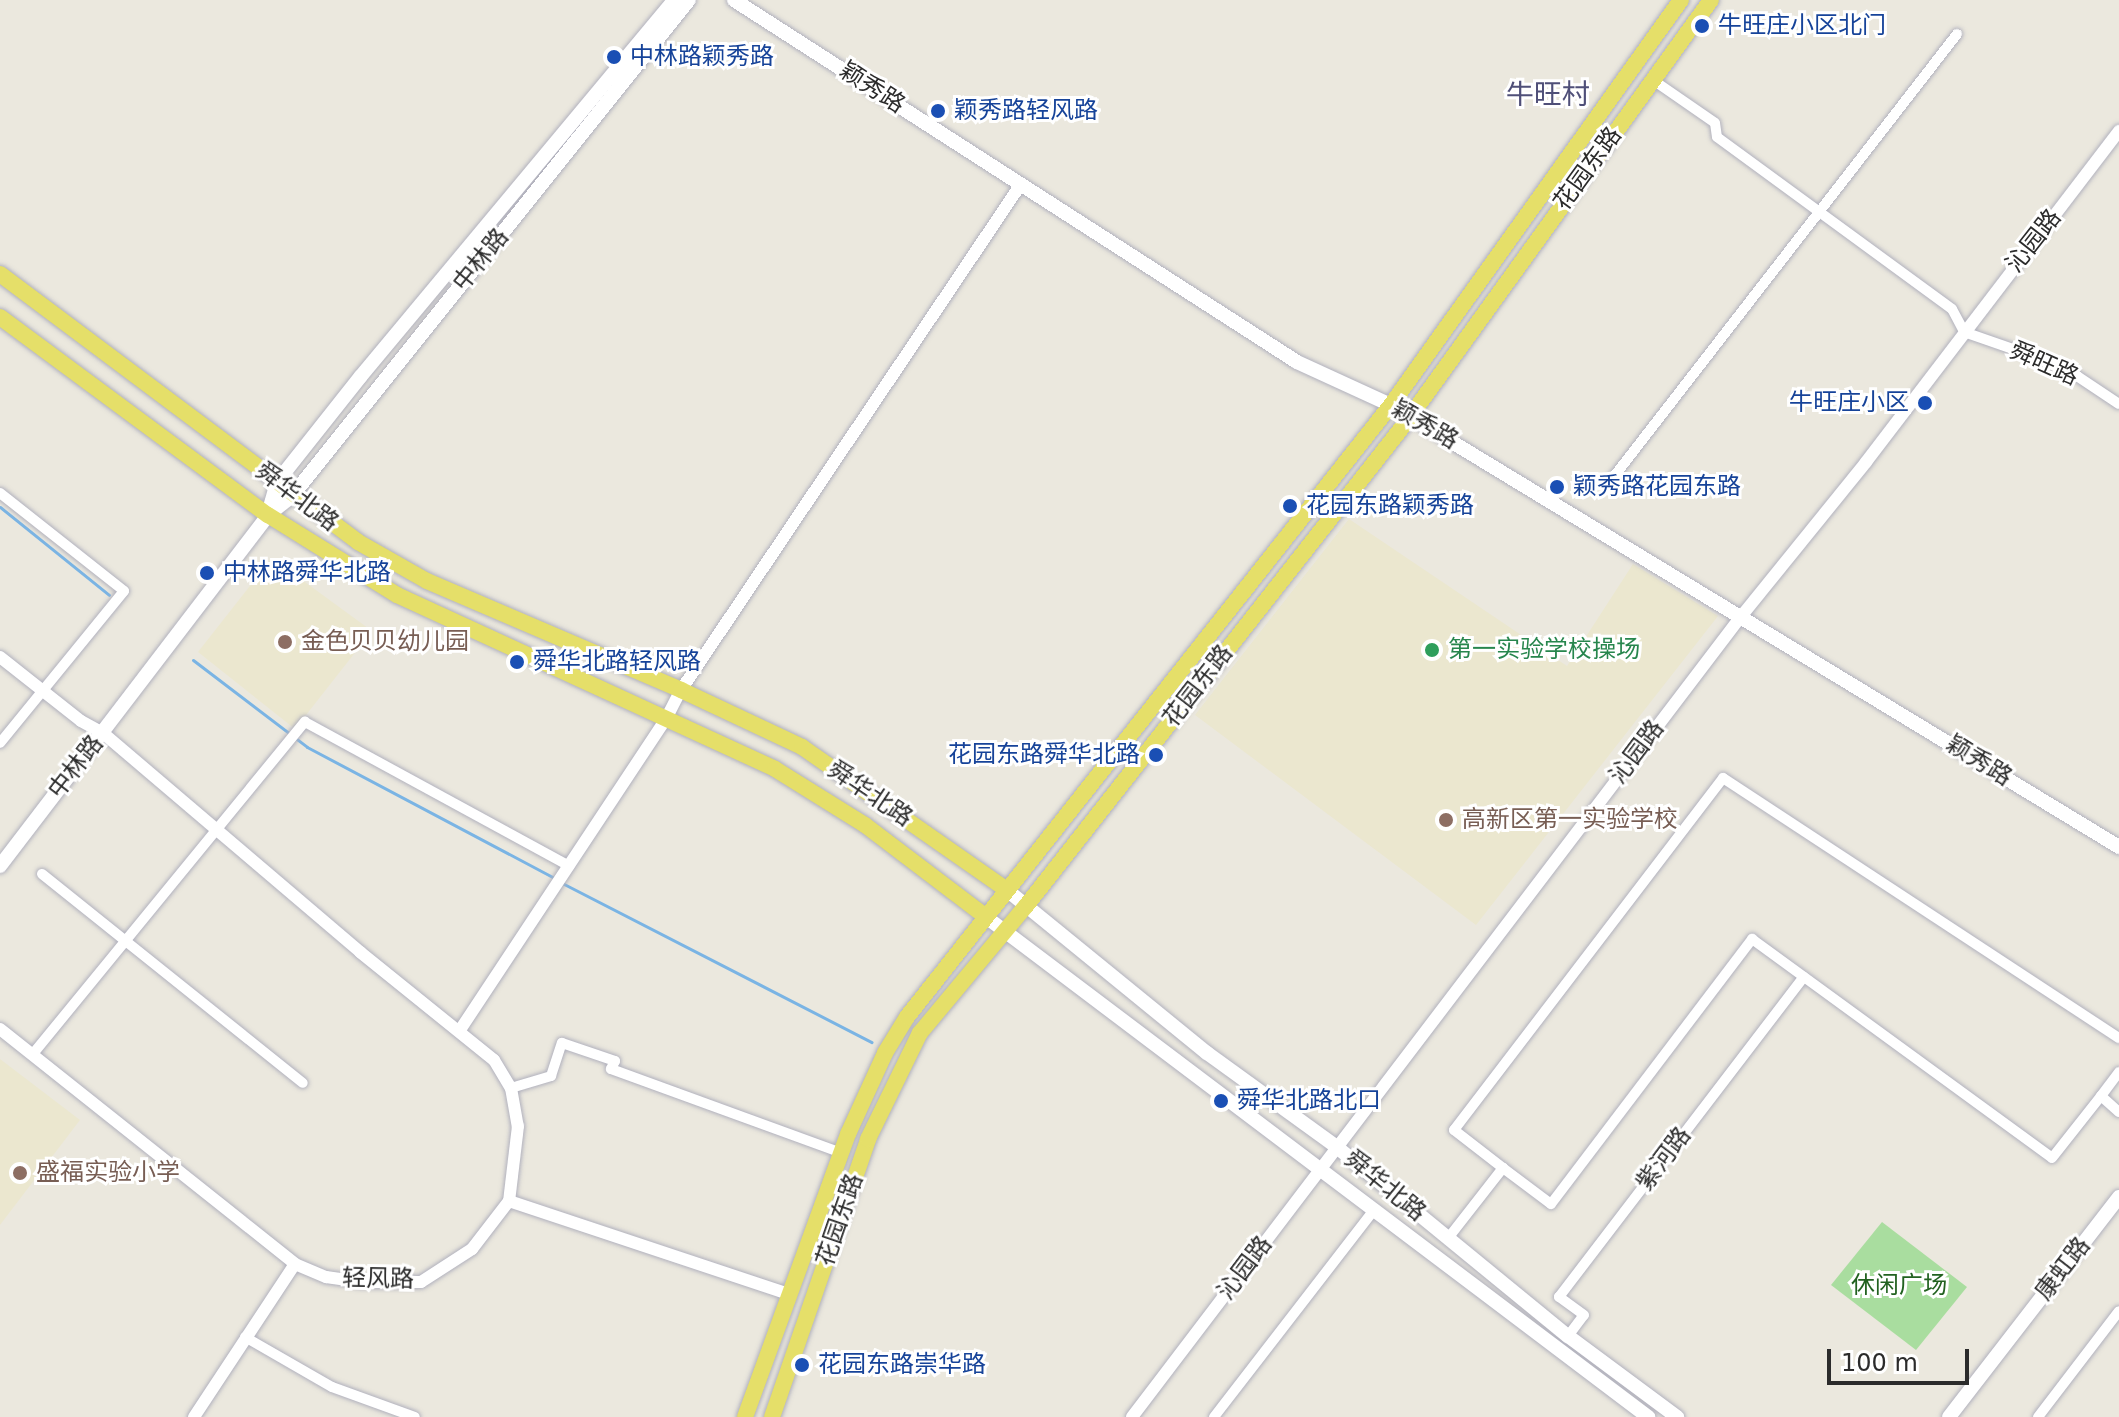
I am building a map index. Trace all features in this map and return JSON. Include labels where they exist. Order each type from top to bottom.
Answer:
[{"type":"main road","name":"中林路","points":[[268,515],[277,482],[371,364],[674,0]]},
{"type":"main road","name":"中林路","points":[[0,866],[268,515],[292,496],[689,0]]},
{"type":"main road","name":"颖秀路","points":[[734,0],[1297,362],[1410,416],[2119,847]]},
{"type":"main road","name":"花园东路","points":[[745,1417],[842,1153],[885,1053],[907,1017],[1391,405],[1681,0]]},
{"type":"main road","name":"花园东路","points":[[772,1417],[868,1139],[902,1065],[947,997],[1026,906],[1410,416],[1711,0]]},
{"type":"main road","name":"舜华北路","points":[[0,274],[292,496],[358,542],[427,581],[681,690],[802,747],[1007,890],[1207,1053],[1338,1148],[1568,1336],[1677,1417]]},
{"type":"main road","name":"舜华北路","points":[[0,317],[268,515],[397,595],[775,769],[865,825],[1322,1167],[1648,1417]]},
{"type":"main road","name":"康虹路","points":[[1949,1417],[2119,1197]]},
{"type":"street","points":[[1612,479],[1957,34]]},
{"type":"street","points":[[1653,80],[1715,123],[1717,137],[1952,309],[1964,332]]},
{"type":"street","name":"沁园路","points":[[1132,1417],[1740,617],[1866,462],[2119,131]]},
{"type":"street","points":[[460,1030],[667,717],[681,690],[1021,184]]},
{"type":"street","name":"舜旺路","points":[[1964,332],[2077,376],[2119,404]]},
{"type":"street","points":[[0,493],[124,591],[0,743]]},
{"type":"street","points":[[0,657],[81,721],[103,733],[360,952],[494,1060],[511,1088],[518,1126],[509,1201],[791,1295]]},
{"type":"street","points":[[32,1055],[305,722],[562,876]]},
{"type":"street","points":[[2119,1038],[1723,778],[1454,1130],[1551,1204],[1752,939],[2052,1158],[2119,1072]]},
{"type":"street","points":[[42,874],[303,1083]]},
{"type":"street","name":"紫河路","points":[[1568,1336],[1584,1315],[1559,1297],[1804,977]]},
{"type":"street","name":"轻风路","points":[[0,1029],[295,1264],[326,1277],[360,1282],[421,1282],[472,1249],[509,1201]]},
{"type":"street","points":[[511,1088],[551,1076],[562,1043],[615,1061],[611,1069],[842,1153]]},
{"type":"street","points":[[2101,1096],[2119,1112]]},
{"type":"street","points":[[1449,1237],[1503,1168]]},
{"type":"street","points":[[1214,1417],[1375,1209]]},
{"type":"street","points":[[194,1417],[295,1264]]},
{"type":"street","points":[[2038,1417],[2119,1311]]},
{"type":"street","points":[[245,1337],[332,1387],[415,1417]]},
{"type":"shaded area","name":"高新区第一实验学校","points":[[1349,519],[1567,666],[1633,564],[1718,616],[1476,925],[1195,715]]},
{"type":"shaded area","name":"金色贝贝幼儿园","points":[[272,558],[372,631],[295,729],[198,652]]},
{"type":"shaded area","name":"盛福实验小学","points":[[0,1059],[80,1120],[0,1225]]},
{"type":"green space","name":"休闲广场","points":[[1882,1222],[1967,1287],[1916,1350],[1831,1285]]},
{"type":"waterway","points":[[0,507],[109,595]]},
{"type":"waterway","points":[[193,660],[307,747],[556,879]]},
{"type":"waterway","points":[[562,883],[872,1042]]},
{"type":"place","name":"牛旺庄小区北门","points":[[1702,26]]},
{"type":"place","name":"中林路颖秀路","points":[[614,57]]},
{"type":"place","name":"颖秀路轻风路","points":[[938,111]]},
{"type":"place","name":"牛旺庄小区","points":[[1925,403]]},
{"type":"place","name":"颖秀路花园东路","points":[[1557,487]]},
{"type":"place","name":"花园东路颖秀路","points":[[1290,506]]},
{"type":"place","name":"中林路舜华北路","points":[[207,573]]},
{"type":"place","name":"金色贝贝幼儿园","points":[[285,642]]},
{"type":"place","name":"第一实验学校操场","points":[[1432,650]]},
{"type":"place","name":"舜华北路轻风路","points":[[517,662]]},
{"type":"place","name":"花园东路舜华北路","points":[[1156,755]]},
{"type":"place","name":"高新区第一实验学校","points":[[1446,820]]},
{"type":"place","name":"舜华北路北口","points":[[1221,1101]]},
{"type":"place","name":"盛福实验小学","points":[[20,1173]]},
{"type":"place","name":"花园东路崇华路","points":[[802,1365]]},
{"type":"district","name":"牛旺村","points":[[1548,95]]}]
